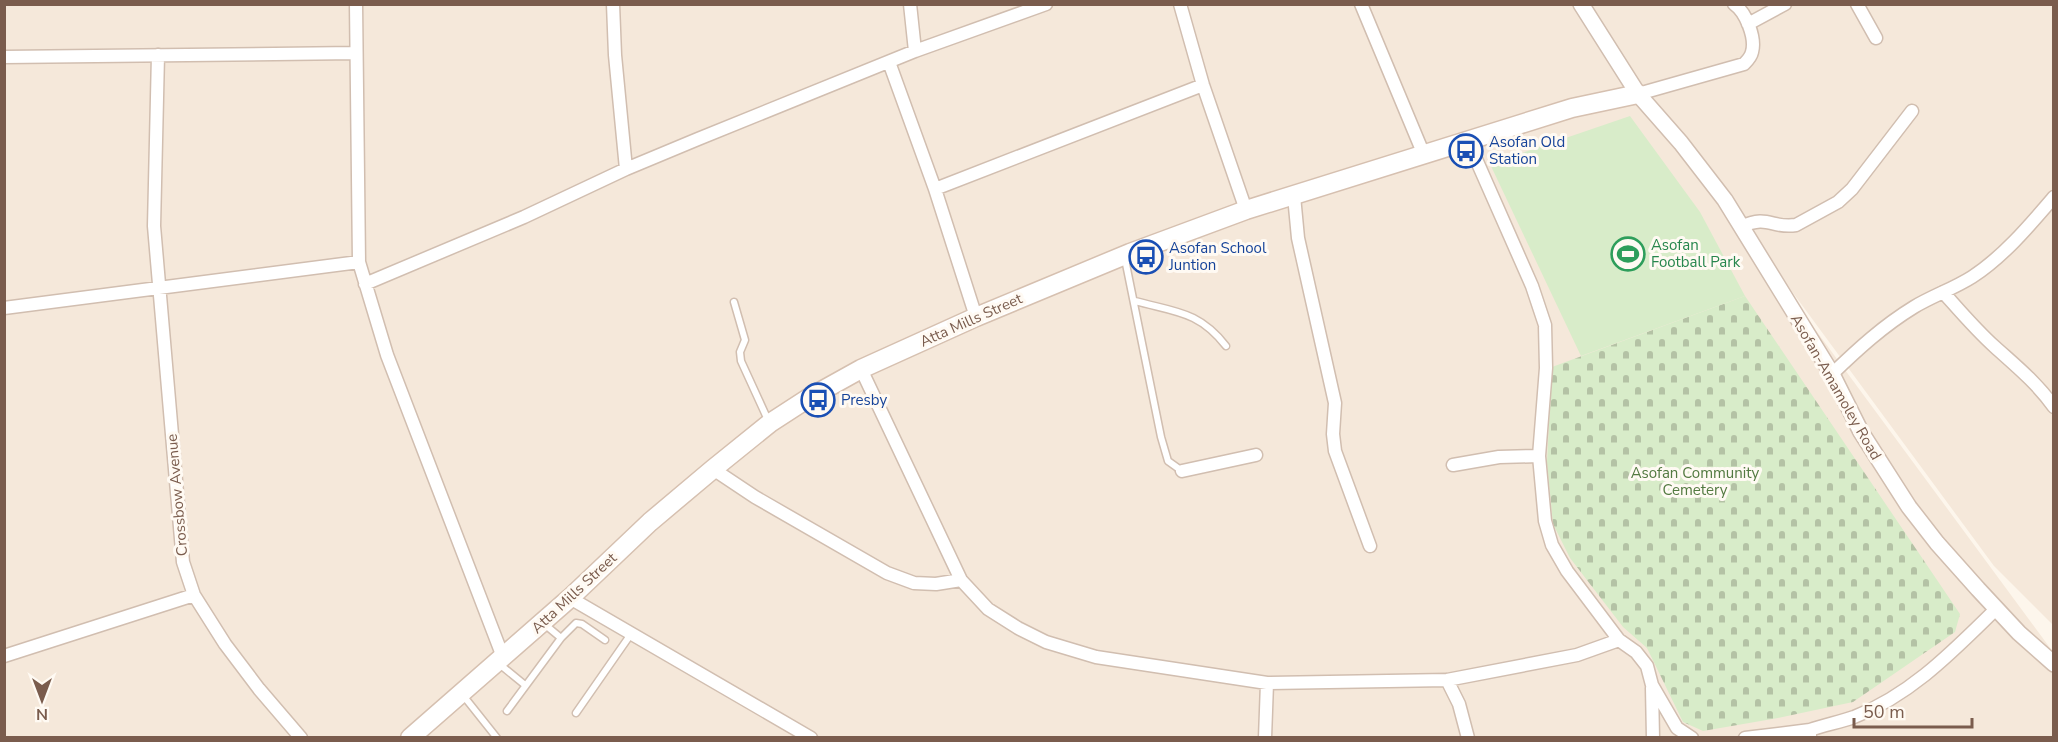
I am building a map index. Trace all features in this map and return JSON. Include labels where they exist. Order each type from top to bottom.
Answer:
[{"type":"main road","name":"Atta Mills Street","points":[[410,738],[570,598],[650,522],[713,469],[770,423],[861,369],[976,317],[1124,255],[1246,210],[1572,108],[1638,94]]},
{"type":"street","points":[[356,4],[359,262],[387,355],[499,659]]},
{"type":"street","points":[[613,4],[615,55],[626,169]]},
{"type":"street","points":[[910,4],[915,51]]},
{"type":"street","points":[[365,284],[524,217],[626,169],[915,51],[1046,4]]},
{"type":"street","points":[[1180,4],[1203,85],[1246,210]]},
{"type":"street","points":[[1361,4],[1424,155]]},
{"type":"street","name":"Asofan-Amamoley Road","points":[[1581,4],[1638,94],[1681,143],[1725,200],[1832,374],[1861,432],[1909,507],[1937,543],[1996,609],[2054,664]]},
{"type":"street","points":[[1638,94],[1744,64],[1752,55],[1753,46],[1748,24],[1741,9],[1734,4]]},
{"type":"street","points":[[1748,24],[1785,4]]},
{"type":"street","points":[[1857,4],[1876,38]]},
{"type":"street","points":[[4,57],[356,53]]},
{"type":"street","name":"Crossbow Avenue","points":[[158,55],[154,226],[183,562],[194,595],[232,653],[300,738]]},
{"type":"street","points":[[889,62],[935,189],[976,317]]},
{"type":"street","points":[[935,189],[1203,85]]},
{"type":"street","points":[[1741,227],[1762,220],[1788,226],[1796,225],[1838,202],[1852,189],[1912,111]]},
{"type":"street","points":[[1468,141],[1532,286],[1545,325],[1546,368],[1539,456],[1545,521],[1552,545],[1567,571],[1619,640],[1636,652],[1647,666],[1652,685],[1653,738]]},
{"type":"street","points":[[1294,196],[1298,238],[1335,403],[1333,434],[1335,451],[1370,546]]},
{"type":"street","points":[[1832,374],[1866,342],[1894,320],[1916,305],[1972,277],[1989,264],[2030,225],[2054,196]]},
{"type":"street","points":[[4,308],[359,262]]},
{"type":"street","points":[[1943,292],[1993,345],[2044,393],[2054,407]]},
{"type":"street","points":[[861,369],[961,580],[988,609],[1046,642],[1096,657],[1267,683],[1447,680],[1577,655],[1619,640]]},
{"type":"street","points":[[1182,471],[1256,455]]},
{"type":"street","points":[[1453,465],[1499,457],[1539,456]]},
{"type":"street","points":[[713,469],[755,497],[887,573],[914,583],[936,584],[961,580]]},
{"type":"street","points":[[4,656],[194,595]]},
{"type":"street","points":[[570,598],[811,738]]},
{"type":"street","points":[[1745,738],[1810,734],[1854,717],[1901,693],[1926,675],[1996,609]]},
{"type":"street","points":[[1447,680],[1460,704],[1468,738]]},
{"type":"street","points":[[1264,738],[1267,683]]},
{"type":"street","points":[[1652,685],[1677,728],[1692,738]]},
{"type":"lane","points":[[1124,255],[1161,437],[1168,461],[1182,471]]},
{"type":"lane","points":[[1135,301],[1196,317],[1213,329],[1226,346]]},
{"type":"lane","points":[[735,302],[745,340],[740,352],[741,361],[770,423]]},
{"type":"lane","points":[[543,622],[561,638]]},
{"type":"lane","points":[[507,711],[561,638],[576,623],[582,624],[605,640]]},
{"type":"lane","points":[[576,712],[631,633]]},
{"type":"lane","points":[[499,659],[525,685]]},
{"type":"lane","points":[[462,693],[497,738]]},
{"type":"shaded area","points":[[4,5],[1576,5],[2053,652],[2053,737],[5,737]]},
{"type":"shaded area","points":[[1581,5],[2053,5],[2053,625],[1994,566]]},
{"type":"green space","name":"Asofan Football Park","points":[[1630,116],[1700,212],[1745,296],[1581,356],[1490,164]]},
{"type":"green space","name":"Asofan Community Cemetery","points":[[1745,296],[1960,614],[1955,632],[1853,702],[1703,731],[1683,722],[1647,648],[1623,627],[1570,558],[1553,524],[1547,462],[1552,367]]},
{"type":"place","name":"Asofan Old Station","points":[[1466,151]]},
{"type":"place","name":"Asofan Football Park","points":[[1628,254]]},
{"type":"place","name":"Asofan School Juntion","points":[[1146,257]]},
{"type":"place","name":"Presby","points":[[818,400]]}]
